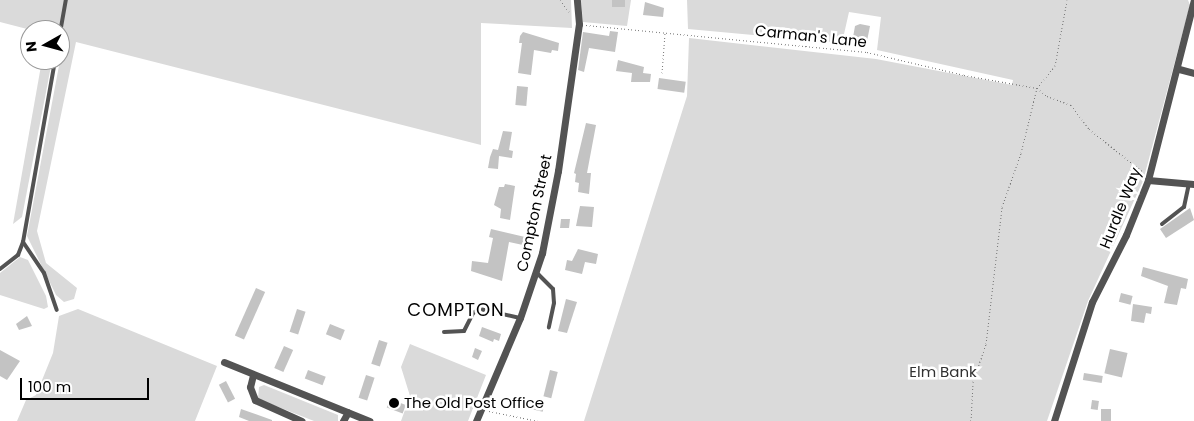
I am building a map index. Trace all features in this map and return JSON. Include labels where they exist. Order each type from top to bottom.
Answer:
[{"type":"street","name":"Compton Street","points":[[476,421],[483,410],[520,318],[536,272],[558,171],[579,24],[577,0]]},
{"type":"street","name":"Hurdle Way","points":[[1054,421],[1092,302],[1126,235],[1149,177],[1179,69],[1194,0]]},
{"type":"street","points":[[1179,69],[1194,73]]},
{"type":"street","points":[[1149,177],[1191,184]]},
{"type":"street","points":[[224,362],[369,421]]},
{"type":"street","points":[[253,375],[251,394],[255,400],[302,421]]},
{"type":"street","points":[[343,421],[348,412]]},
{"type":"lane","points":[[62,20],[66,0]]},
{"type":"lane","points":[[0,269],[18,255],[23,242],[53,70]]},
{"type":"lane","points":[[1162,224],[1184,207],[1191,184]]},
{"type":"lane","points":[[23,242],[44,273],[57,310]]},
{"type":"lane","points":[[536,272],[553,289],[554,303],[549,327]]},
{"type":"lane","points":[[444,332],[464,331],[473,313],[480,309],[520,318]]},
{"type":"path","points":[[560,0],[579,24]]},
{"type":"path","points":[[971,421],[973,382],[986,344],[1002,207],[1021,154],[1037,88],[1055,66],[1067,0]]},
{"type":"path","name":"Carman's Lane","points":[[579,24],[867,52],[964,75],[1037,88],[1047,96],[1071,105],[1089,129],[1149,177]]},
{"type":"path","points":[[662,73],[666,32]]},
{"type":"path","points":[[483,410],[538,421]]},
{"type":"green space","points":[[0,0],[571,0],[572,28],[481,23],[481,145],[76,42],[37,231],[46,263],[77,288],[74,299],[64,302],[56,295],[27,236],[58,70],[70,70],[70,20],[20,20],[20,27],[0,22]]},
{"type":"green space","points":[[581,0],[631,0],[627,26],[583,22]]},
{"type":"green space","name":"Elm Bank","points":[[687,0],[1188,0],[1190,5],[1143,181],[1088,301],[1047,421],[584,421],[687,96],[689,38],[876,59],[1012,85],[1013,80],[877,50],[881,17],[849,12],[842,43],[688,29]]},
{"type":"green space","points":[[40,70],[50,70],[22,217],[13,224]]},
{"type":"green space","points":[[20,257],[28,260],[46,296],[48,307],[44,309],[0,295],[0,273]]},
{"type":"green space","points":[[78,309],[217,366],[195,421],[17,421],[26,400],[36,395],[53,353],[59,316]]},
{"type":"green space","points":[[410,344],[486,375],[468,421],[401,421],[410,396],[401,367]]},
{"type":"green space","points":[[264,385],[338,415],[338,421],[314,421],[258,399],[259,387]]},
{"type":"building","points":[[612,0],[625,0],[625,7],[612,7]]},
{"type":"building","points":[[645,2],[664,8],[663,17],[643,15]]},
{"type":"building","points":[[860,24],[870,26],[867,41],[862,40],[861,45],[852,43],[855,26]]},
{"type":"building","points":[[610,31],[618,32],[615,52],[589,48],[584,72],[578,70],[583,32],[609,36]]},
{"type":"building","points":[[523,32],[559,43],[558,51],[552,50],[551,53],[534,50],[531,75],[518,73],[522,43],[519,43]]},
{"type":"building","points":[[618,60],[644,67],[643,73],[651,74],[650,82],[631,82],[632,73],[616,71]]},
{"type":"building","points":[[659,78],[686,82],[684,93],[657,89]]},
{"type":"building","points":[[517,86],[528,87],[526,106],[515,105]]},
{"type":"building","points":[[586,123],[596,125],[587,173],[591,173],[589,194],[578,192],[579,183],[575,182],[576,174],[574,173]]},
{"type":"building","points":[[503,131],[512,132],[509,150],[513,151],[512,158],[499,156],[498,169],[488,168],[493,149],[498,150]]},
{"type":"building","points":[[505,184],[515,186],[510,220],[500,218],[501,209],[494,205],[499,187],[504,187]]},
{"type":"building","points":[[580,206],[594,207],[592,227],[576,226]]},
{"type":"building","points":[[1190,208],[1194,220],[1166,238],[1160,229]]},
{"type":"building","points":[[561,219],[570,219],[569,228],[560,228]]},
{"type":"building","points":[[491,229],[525,237],[523,245],[509,242],[502,281],[471,271],[472,261],[488,263],[493,238],[489,237]]},
{"type":"building","points":[[578,249],[598,254],[596,264],[585,262],[582,274],[565,270],[567,260],[572,261]]},
{"type":"building","points":[[1143,267],[1188,279],[1186,289],[1181,288],[1177,305],[1164,303],[1168,286],[1141,276]]},
{"type":"building","points":[[256,288],[265,292],[244,340],[235,336]]},
{"type":"building","points":[[1121,293],[1133,296],[1130,305],[1119,302]]},
{"type":"building","points":[[566,299],[577,302],[567,333],[558,331]]},
{"type":"building","points":[[1133,304],[1152,307],[1151,314],[1146,313],[1144,323],[1131,321]]},
{"type":"building","points":[[297,309],[306,312],[298,335],[290,332]]},
{"type":"building","points":[[27,316],[32,326],[19,330],[16,324]]},
{"type":"building","points":[[330,324],[345,330],[341,340],[326,334]]},
{"type":"building","points":[[482,327],[501,334],[499,341],[494,339],[493,342],[479,336]]},
{"type":"building","points":[[379,340],[388,343],[380,367],[371,364]]},
{"type":"building","points":[[284,346],[293,350],[283,372],[274,368]]},
{"type":"building","points":[[475,348],[482,351],[478,360],[472,357]]},
{"type":"building","points":[[1110,349],[1128,353],[1122,377],[1104,373]]},
{"type":"building","points":[[0,350],[20,361],[7,380],[0,376]]},
{"type":"building","points":[[308,370],[326,377],[323,385],[305,378]]},
{"type":"building","points":[[550,370],[558,372],[551,398],[543,396]]},
{"type":"building","points":[[1084,373],[1103,376],[1102,383],[1083,380]]},
{"type":"building","points":[[366,375],[375,378],[367,401],[359,398]]},
{"type":"building","points":[[226,381],[235,399],[228,402],[219,385]]},
{"type":"building","name":"The Old Post Office","points":[[390,399],[406,405],[403,413],[387,407]]},
{"type":"building","points":[[532,400],[545,403],[543,412],[530,409]]},
{"type":"building","points":[[1092,400],[1099,401],[1098,410],[1091,409]]},
{"type":"building","points":[[241,409],[272,421],[249,421],[239,417]]},
{"type":"building","points":[[1101,409],[1111,409],[1111,421],[1101,421]]},
{"type":"place","name":"The Old Post Office","points":[[394,403]]},
{"type":"district","name":"COMPTON","points":[[456,310]]}]
